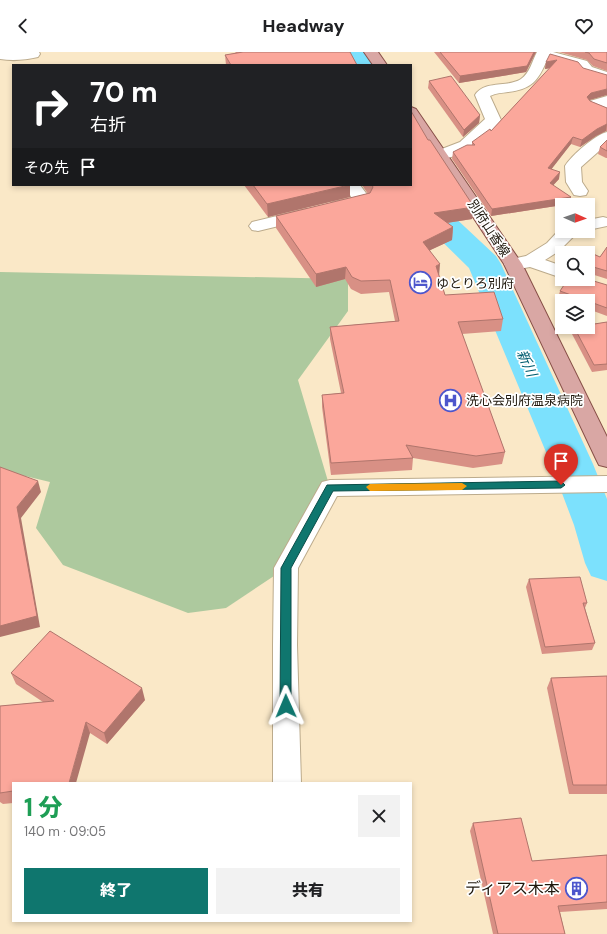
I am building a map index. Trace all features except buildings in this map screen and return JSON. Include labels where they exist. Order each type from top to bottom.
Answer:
[{"type":"main road","points":[[371,52],[379,64]]},
{"type":"main road","name":"別府山香線","points":[[412,113],[513,264],[607,459]]},
{"type":"street","points":[[440,155],[466,145],[493,120],[482,95],[487,91],[521,85],[531,78],[544,53],[582,64],[587,70],[607,77]]},
{"type":"street","points":[[0,55],[9,56],[33,54]]},
{"type":"street","points":[[607,100],[595,104],[607,110]]},
{"type":"street","points":[[580,191],[574,182],[573,166],[607,137]]},
{"type":"street","points":[[258,226],[363,200],[352,186]]},
{"type":"street","points":[[513,264],[531,261],[552,247],[561,238]]},
{"type":"street","points":[[531,261],[555,270]]},
{"type":"street","points":[[287,782],[285,645],[286,568],[330,488],[607,484]]},
{"type":"green space","points":[[0,272],[348,279],[348,311],[298,380],[330,488],[286,568],[226,608],[188,613],[63,565],[36,528],[50,482],[0,470]]},
{"type":"waterway","name":"新川","points":[[352,52],[358,64]]},
{"type":"waterway","name":"新川","points":[[412,186],[421,203],[484,264],[572,464],[596,525],[607,563]]},
{"type":"slow traffic","points":[[370,487],[462,486]]},
{"type":"place","name":"ゆとりろ別府","points":[[420,283]]},
{"type":"place","name":"洗心会別府温泉病院","points":[[451,400]]},
{"type":"place","name":"ディアス木本","points":[[576,888]]},
{"type":"route","points":[[286,706],[286,568],[330,488],[561,485]]}]
